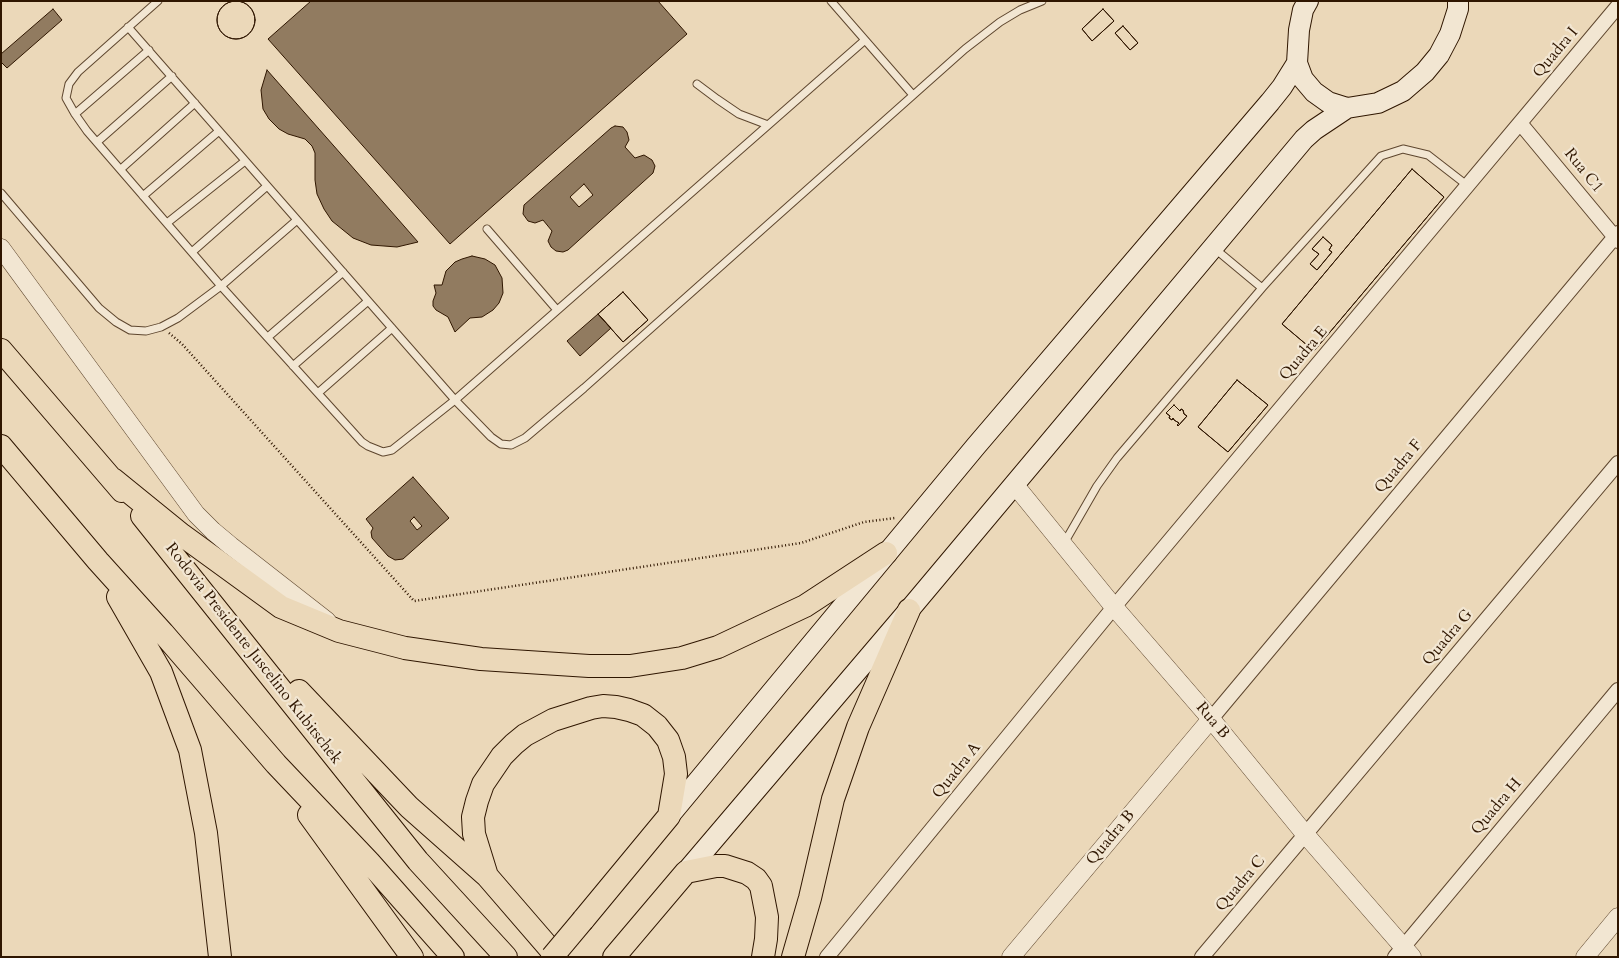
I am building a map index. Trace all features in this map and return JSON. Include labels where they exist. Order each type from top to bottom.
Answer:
[{"type":"highway","name":"Rodovia Presidente Juscelino Kubitschek","points":[[1,350],[113,479],[418,861],[506,957]]},
{"type":"highway","points":[[1,446],[98,561],[163,632],[276,764],[369,862],[453,957]]},
{"type":"highway","points":[[113,479],[182,535],[281,607],[339,631],[405,648],[481,659],[588,666],[630,666],[682,658],[718,647],[805,606],[886,553]]},
{"type":"highway","points":[[98,561],[161,672],[190,750],[206,833],[220,957]]},
{"type":"highway","points":[[793,957],[810,898],[833,799],[858,727],[909,610]]},
{"type":"highway","points":[[263,666],[294,685],[409,807],[487,876],[558,957]]},
{"type":"highway","points":[[487,876],[474,834],[473,817],[483,784],[502,756],[514,744],[525,735],[568,714],[603,706],[629,710],[642,715],[657,726],[668,740],[674,757],[676,774],[669,816],[552,957]]},
{"type":"highway","points":[[276,764],[296,798],[412,957]]},
{"type":"highway","points":[[614,957],[686,872],[716,866],[740,869],[756,879],[760,886],[767,918],[763,957]]},
{"type":"main road","points":[[1308,1],[1303,10],[1299,30],[1297,63],[1303,79],[1314,92],[1328,102],[1347,108]]},
{"type":"main road","points":[[686,872],[909,610],[1304,139],[1347,108],[1378,103],[1403,91],[1425,72],[1438,55],[1450,34],[1458,9],[1458,1]]},
{"type":"main road","points":[[669,816],[917,516],[1270,102],[1297,63]]},
{"type":"street","name":"Quadra I","points":[[1520,123],[1618,6]]},
{"type":"street","name":"Quadra E","points":[[1114,607],[1520,123]]},
{"type":"street","name":"Rua C1","points":[[1520,123],[1617,237]]},
{"type":"street","name":"Quadra F","points":[[1211,719],[1617,237]]},
{"type":"street","points":[[1,248],[196,514],[230,546],[339,631]]},
{"type":"street","name":"Quadra G","points":[[1305,834],[1618,463]]},
{"type":"street","name":"Rua B","points":[[1014,484],[1114,607],[1211,719],[1404,953]]},
{"type":"street","name":"Quadra A","points":[[827,957],[1114,607]]},
{"type":"street","name":"Quadra H","points":[[1404,953],[1618,690]]},
{"type":"street","name":"Quadra B","points":[[1011,957],[1211,719]]},
{"type":"street","name":"Quadra C","points":[[1202,957],[1305,834]]},
{"type":"street","points":[[1585,957],[1618,917]]},
{"type":"lane","points":[[158,1],[78,72],[69,84],[66,98],[74,114],[120,170],[221,286],[362,442],[383,452],[392,450],[455,400],[865,40]]},
{"type":"lane","points":[[831,1],[913,96]]},
{"type":"lane","points":[[128,28],[455,400],[492,437],[501,444],[511,445],[525,438],[591,382],[913,96],[1000,22],[1020,10],[1042,1]]},
{"type":"lane","points":[[74,114],[149,50]]},
{"type":"lane","points":[[97,142],[172,76]]},
{"type":"lane","points":[[697,84],[739,114],[768,125]]},
{"type":"lane","points":[[120,170],[195,103]]},
{"type":"lane","points":[[143,196],[219,131]]},
{"type":"lane","points":[[1063,544],[1097,486],[1117,458],[1262,288],[1381,156],[1403,149],[1428,155],[1468,186]]},
{"type":"lane","points":[[167,224],[246,161]]},
{"type":"lane","points":[[192,252],[267,186]]},
{"type":"lane","points":[[1,193],[99,308],[116,322],[130,330],[146,331],[161,327],[178,318],[221,286],[297,220]]},
{"type":"lane","points":[[487,229],[557,310]]},
{"type":"lane","points":[[1213,247],[1262,288]]},
{"type":"lane","points":[[268,337],[343,272]]},
{"type":"lane","points":[[293,366],[368,300]]},
{"type":"lane","points":[[318,393],[392,328]]},
{"type":"path","points":[[161,327],[182,344],[414,601],[800,542],[864,522],[917,516]]},
{"type":"building","points":[[236,1],[250,6],[255,20],[250,34],[236,39],[222,34],[217,20],[222,6]]},
{"type":"building","points":[[236,1],[250,6],[255,20],[250,34],[236,39],[222,34],[217,20],[222,6]]},
{"type":"building","points":[[311,1],[658,1],[687,34],[450,244],[268,39]]},
{"type":"building","points":[[53,9],[62,20],[7,68],[1,62],[1,54]]},
{"type":"building","points":[[1103,9],[1114,21],[1092,41],[1082,29]]},
{"type":"building","points":[[1103,9],[1114,21],[1092,41],[1082,29]]},
{"type":"building","points":[[1123,26],[1138,43],[1130,50],[1115,33]]},
{"type":"building","points":[[1123,26],[1138,43],[1130,50],[1115,33]]},
{"type":"building","points":[[267,70],[418,242],[397,247],[371,245],[353,238],[332,221],[317,194],[315,153],[312,146],[305,139],[279,129],[269,119],[263,109],[261,90]]},
{"type":"building","points":[[615,126],[623,127],[627,132],[629,140],[625,147],[635,158],[644,155],[652,160],[655,166],[653,173],[568,250],[563,252],[556,251],[548,241],[552,231],[543,220],[535,223],[528,221],[523,214],[524,205]],"holes":[[[584,184],[593,195],[579,207],[570,197]]]},
{"type":"building","points":[[1412,169],[1444,197],[1314,351],[1282,324]]},
{"type":"building","points":[[1412,169],[1444,197],[1314,351],[1282,324]]},
{"type":"building","points":[[1323,237],[1332,245],[1329,250],[1332,252],[1317,270],[1310,264],[1319,254],[1312,249]]},
{"type":"building","points":[[1323,237],[1332,245],[1329,250],[1332,252],[1317,270],[1310,264],[1319,254],[1312,249]]},
{"type":"building","points":[[472,256],[485,259],[495,265],[502,278],[503,293],[499,303],[493,310],[482,317],[470,318],[455,332],[448,317],[433,306],[436,293],[434,285],[442,285],[446,271],[455,262]]},
{"type":"building","points":[[623,292],[648,320],[623,342],[598,314]]},
{"type":"building","points":[[623,292],[648,320],[623,342],[598,314]]},
{"type":"building","points":[[598,314],[611,328],[580,356],[567,341]]},
{"type":"building","points":[[1237,380],[1268,405],[1228,452],[1198,427]]},
{"type":"building","points":[[1237,380],[1268,405],[1228,452],[1198,427]]},
{"type":"building","points":[[1174,405],[1180,411],[1181,409],[1183,410],[1187,416],[1178,426],[1179,423],[1173,418],[1172,420],[1169,418],[1170,416],[1166,413]]},
{"type":"building","points":[[1174,405],[1180,411],[1181,409],[1183,410],[1187,416],[1178,426],[1179,423],[1173,418],[1172,420],[1169,418],[1170,416],[1166,413]]},
{"type":"building","points":[[413,477],[449,518],[403,559],[395,560],[388,556],[372,538],[371,532],[373,528],[366,519]],"holes":[[[414,517],[422,526],[417,530],[410,521]]]}]
